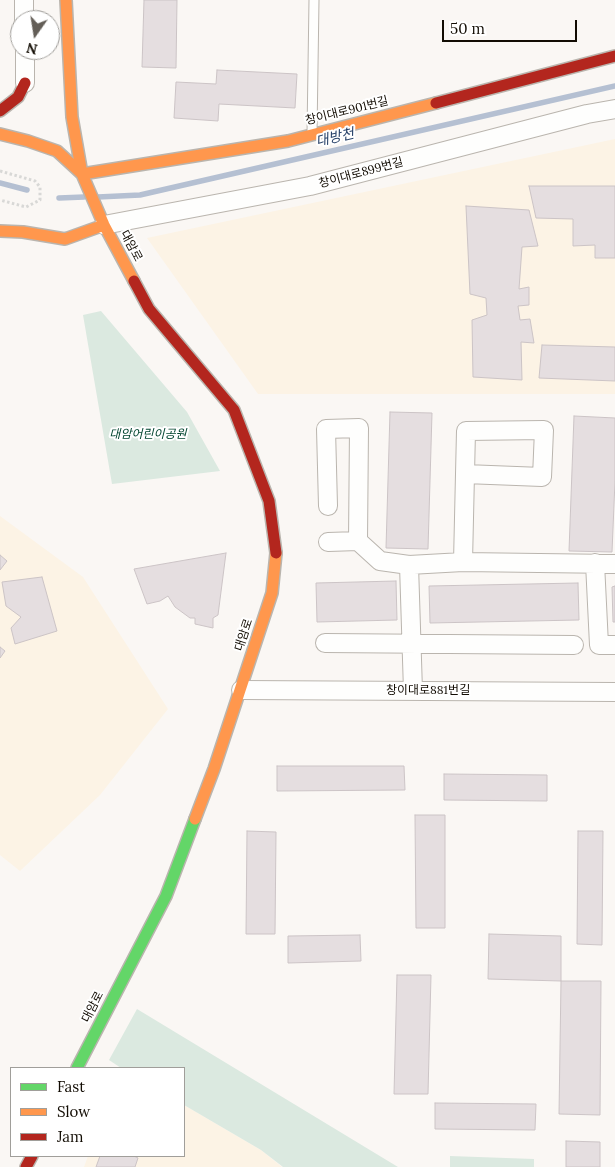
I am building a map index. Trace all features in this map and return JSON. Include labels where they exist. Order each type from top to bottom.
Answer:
[{"type":"main road","points":[[66,0],[72,117],[82,174]]},
{"type":"main road","name":"창이대로901번길","points":[[82,174],[288,140],[615,56]]},
{"type":"main road","points":[[0,111],[18,96],[26,83]]},
{"type":"main road","points":[[0,134],[57,151],[82,174]]},
{"type":"main road","points":[[57,166],[82,174]]},
{"type":"main road","name":"대암로","points":[[78,1067],[166,896],[214,769],[258,638],[272,593],[276,550],[269,502],[234,410],[149,309],[104,225],[82,174]]},
{"type":"main road","points":[[0,223],[23,232]]},
{"type":"main road","points":[[0,231],[23,232],[64,239],[104,225]]},
{"type":"street","points":[[25,60],[26,83]]},
{"type":"street","name":"창이대로899번길","points":[[104,225],[310,186],[587,114],[615,109]]},
{"type":"street","points":[[328,506],[326,429],[359,428],[358,542]]},
{"type":"street","points":[[463,562],[465,474],[466,431],[544,430],[542,476],[465,474]]},
{"type":"street","points":[[328,542],[358,542],[380,561],[409,565],[463,562],[615,564]]},
{"type":"street","points":[[595,563],[599,645],[615,645]]},
{"type":"street","points":[[409,565],[414,690]]},
{"type":"street","points":[[325,643],[574,646]]},
{"type":"street","name":"창이대로881번길","points":[[241,690],[615,692]]},
{"type":"lane","points":[[312,134],[314,0]]},
{"type":"path","points":[[0,171],[35,180],[40,187],[40,200],[26,206],[0,200]]},
{"type":"shaded area","points":[[615,139],[615,394],[258,394],[147,238]]},
{"type":"shaded area","points":[[0,516],[83,577],[168,709],[100,795],[20,871],[0,855]]},
{"type":"shaded area","points":[[185,1106],[261,1150],[282,1167],[84,1167],[88,1157],[185,1157]]},
{"type":"green space","name":"대암어린이공원","points":[[101,311],[187,412],[220,471],[112,484],[83,315]]},
{"type":"green space","points":[[137,1009],[398,1167],[283,1167],[261,1150],[185,1106],[185,1067],[120,1067],[109,1060]]},
{"type":"green space","points":[[450,1156],[534,1159],[534,1167],[450,1167]]},
{"type":"building","points":[[144,0],[177,0],[176,68],[142,67]]},
{"type":"building","points":[[217,70],[297,74],[295,108],[219,104],[218,121],[174,118],[176,82],[216,84]]},
{"type":"building","points":[[529,186],[615,186],[615,258],[595,258],[595,245],[573,246],[573,219],[536,218]]},
{"type":"building","points":[[466,206],[529,210],[538,246],[522,247],[519,289],[529,287],[529,305],[518,306],[520,320],[530,319],[534,343],[521,342],[522,380],[473,377],[472,320],[487,315],[486,298],[470,294]]},
{"type":"building","points":[[542,345],[615,347],[615,381],[539,378]]},
{"type":"building","points":[[390,412],[432,413],[428,549],[386,548]]},
{"type":"building","points":[[574,416],[615,418],[612,552],[569,551]]},
{"type":"building","points":[[226,553],[218,615],[213,618],[213,628],[195,624],[195,618],[190,618],[175,607],[168,596],[160,601],[147,604],[134,569]]},
{"type":"building","points":[[0,555],[7,561],[0,570]]},
{"type":"building","points":[[42,577],[57,631],[15,644],[11,628],[21,617],[6,606],[2,582]]},
{"type":"building","points":[[396,581],[397,620],[317,622],[316,583]]},
{"type":"building","points":[[578,583],[579,620],[430,623],[429,586]]},
{"type":"building","points":[[615,586],[615,622],[613,622],[612,587]]},
{"type":"building","points":[[0,647],[5,651],[0,658]]},
{"type":"building","points":[[277,766],[404,766],[405,790],[277,791]]},
{"type":"building","points":[[444,774],[547,775],[547,801],[444,800]]},
{"type":"building","points":[[415,815],[445,815],[445,928],[416,928]]},
{"type":"building","points":[[247,831],[276,832],[275,934],[246,934]]},
{"type":"building","points":[[578,831],[603,831],[602,945],[577,944]]},
{"type":"building","points":[[489,934],[561,936],[561,981],[488,979]]},
{"type":"building","points":[[360,935],[361,961],[288,963],[288,936]]},
{"type":"building","points":[[397,975],[431,975],[428,1094],[394,1094]]},
{"type":"building","points":[[561,981],[601,981],[600,1115],[559,1114]]},
{"type":"building","points":[[435,1103],[536,1104],[535,1130],[435,1129]]},
{"type":"building","points":[[566,1141],[600,1142],[600,1167],[566,1167]]},
{"type":"building","points":[[100,1157],[138,1158],[135,1167],[96,1167]]},
{"type":"waterway","name":"대방천","points":[[98,197],[140,195],[615,86]]},
{"type":"waterway","name":"대방천","points":[[0,183],[27,190]]},
{"type":"waterway","name":"대방천","points":[[59,198],[84,197]]},
{"type":"traffic: fast","points":[[78,1067],[166,896],[195,819]]},
{"type":"traffic: slow","points":[[66,0],[72,117],[82,174],[104,225],[134,281]]},
{"type":"traffic: slow","points":[[82,174],[288,141],[436,103]]},
{"type":"traffic: slow","points":[[0,134],[57,151],[82,174]]},
{"type":"traffic: slow","points":[[0,231],[23,232],[65,239],[104,225]]},
{"type":"traffic: slow","points":[[195,819],[214,769],[272,593],[276,553]]},
{"type":"traffic: jam","points":[[436,103],[615,56]]},
{"type":"traffic: jam","points":[[0,111],[18,97],[25,83]]},
{"type":"traffic: jam","points":[[134,281],[149,309],[234,410],[269,501],[276,553]]},
{"type":"traffic: jam","points":[[26,1167],[31,1157]]}]
